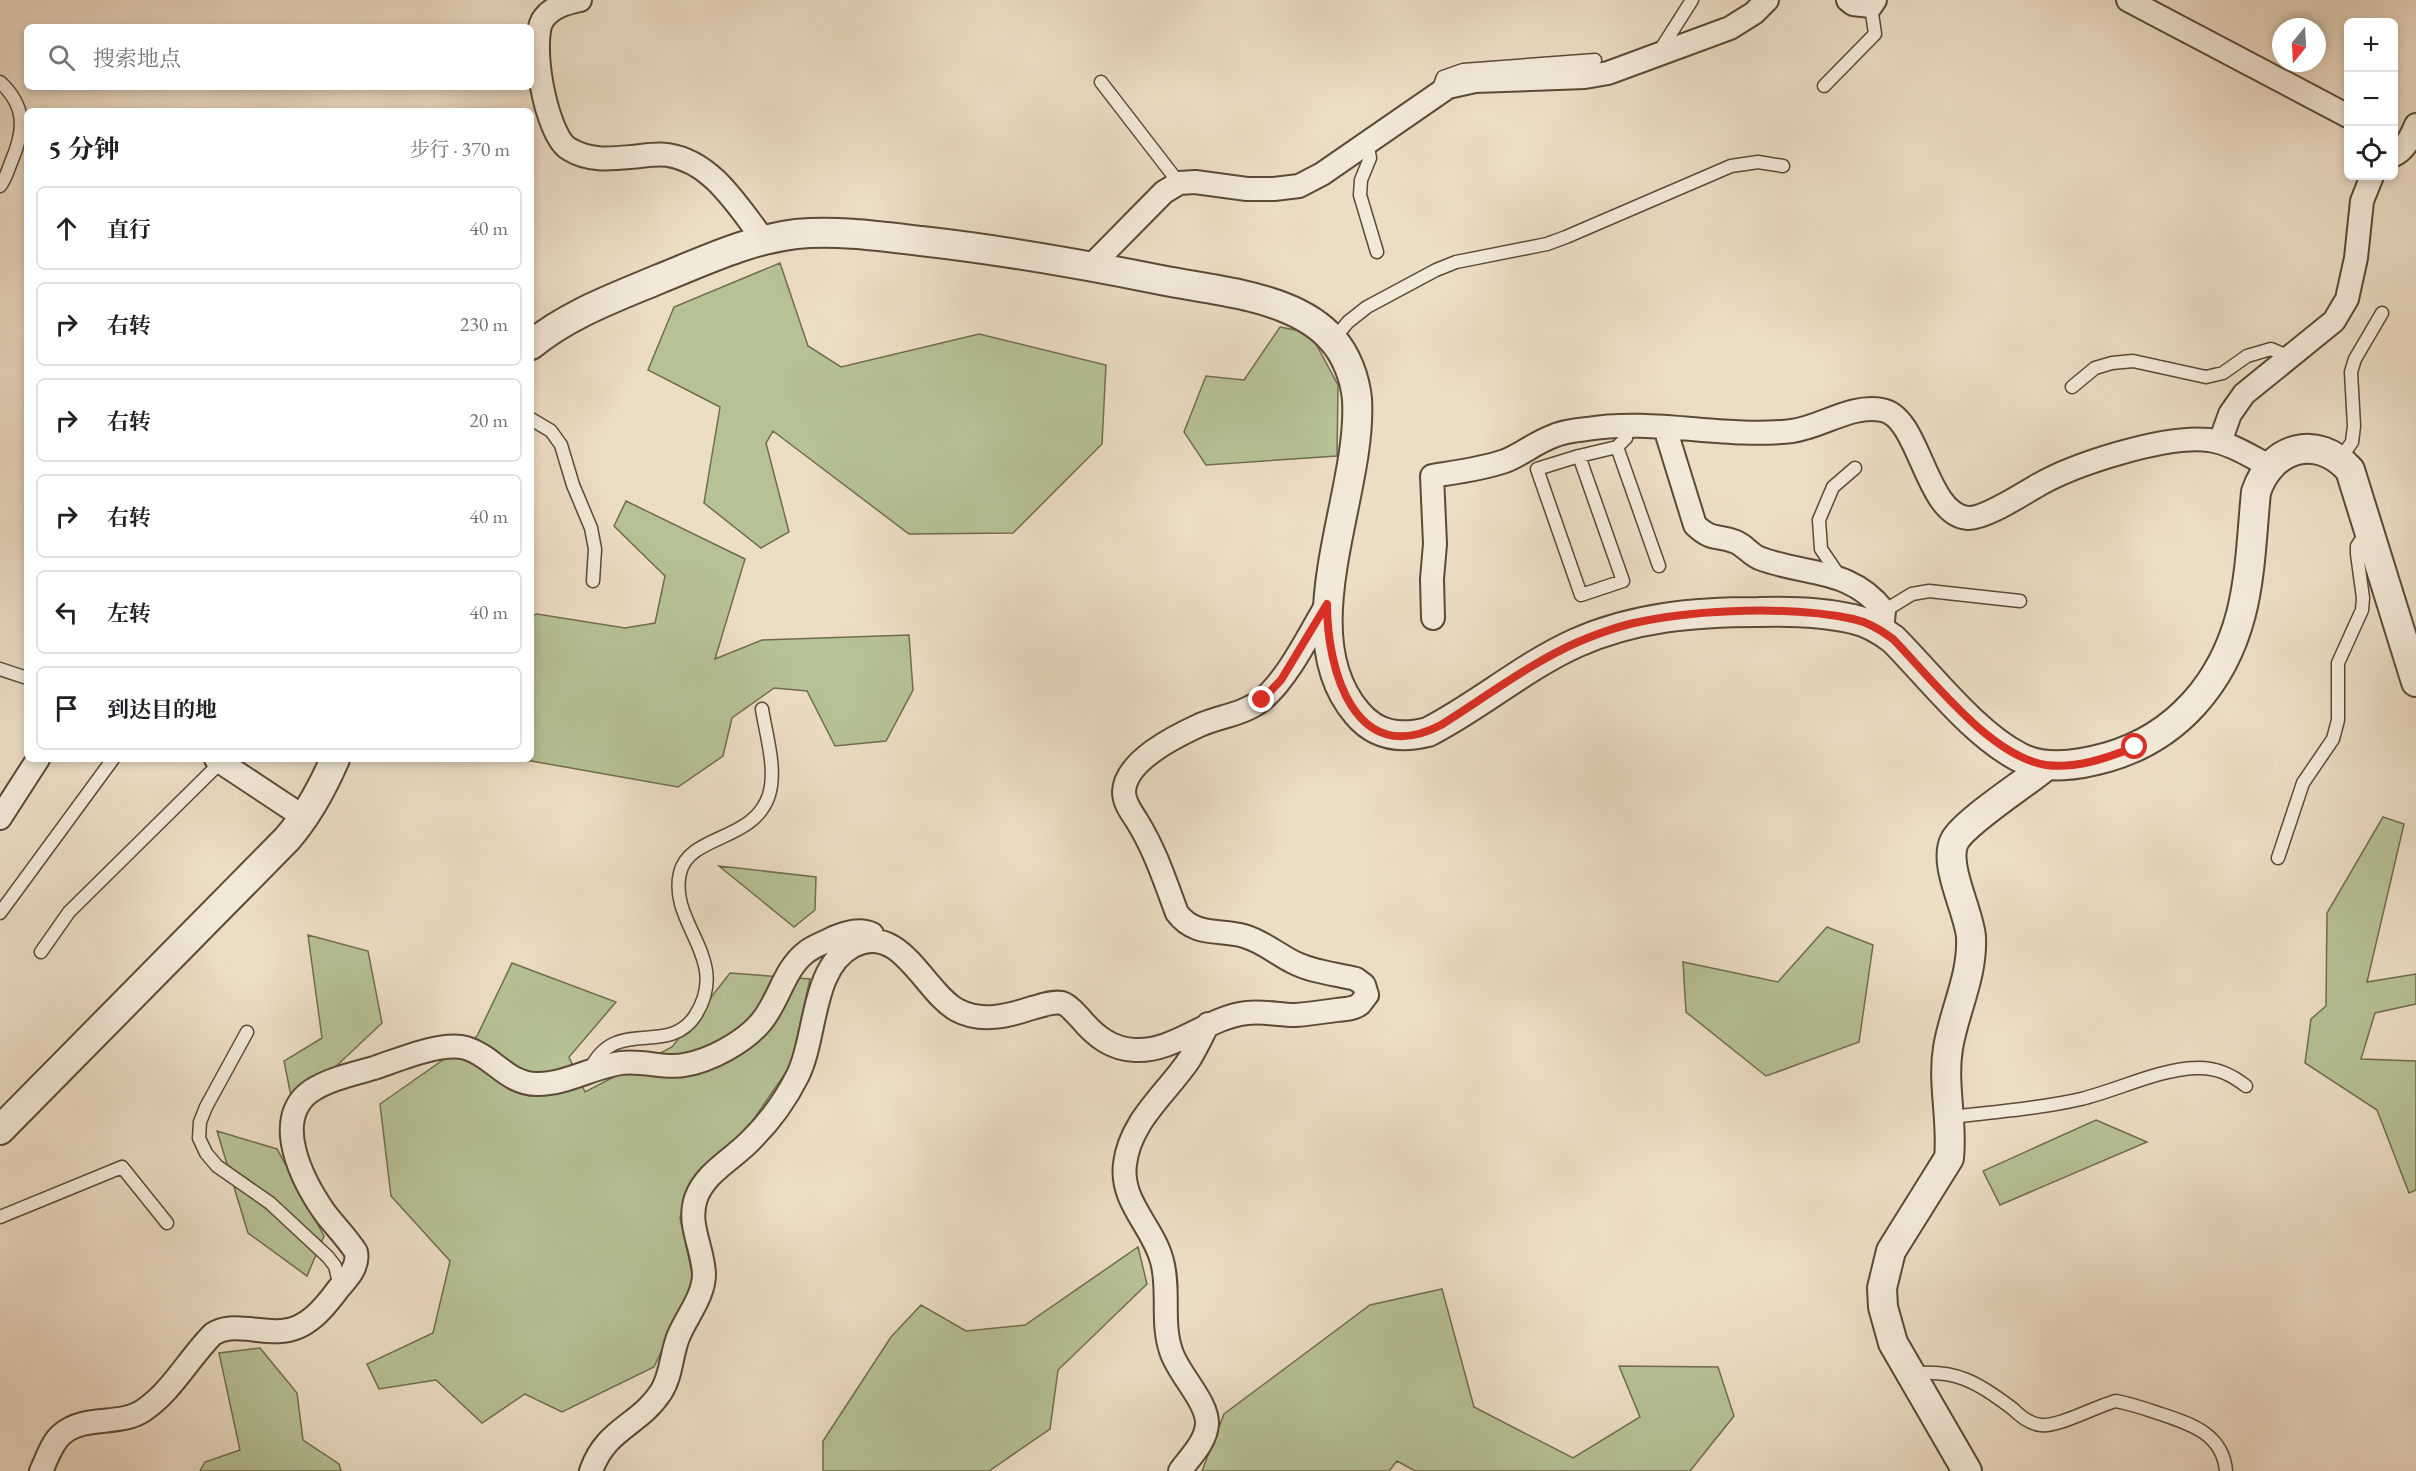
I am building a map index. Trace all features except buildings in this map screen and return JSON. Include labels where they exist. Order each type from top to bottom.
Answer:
[{"type":"street","points":[[580,0],[554,8],[543,18],[538,30],[537,44],[548,116],[555,134],[567,148],[586,157],[604,159],[666,155],[686,160],[703,169],[718,182],[764,240]]},
{"type":"street","points":[[1090,266],[1164,192],[1179,183],[1195,182],[1247,189],[1299,186],[1322,174],[1448,87],[1475,81],[1585,77],[1608,73],[1730,28],[1754,13],[1767,0]]},
{"type":"street","points":[[1848,0],[1852,4],[1873,3]]},
{"type":"street","points":[[2128,0],[2344,113]]},
{"type":"street","points":[[2398,151],[2410,139],[2416,125]]},
{"type":"street","points":[[2220,442],[2230,414],[2244,394],[2334,321],[2347,298],[2356,258],[2362,201],[2370,180]]},
{"type":"street","points":[[534,343],[553,327],[578,313],[734,248],[764,240],[808,234],[866,234],[1007,251],[1281,306],[1318,325],[1333,340],[1352,376],[1357,397],[1356,418],[1348,489],[1327,604],[1327,630],[1331,656],[1346,696],[1365,722],[1379,731],[1395,736],[1411,736],[1428,732],[1556,654],[1604,632],[1636,622],[1688,615],[1789,611],[1883,621]]},
{"type":"street","points":[[1432,618],[1435,544],[1432,476],[1482,468],[1508,460],[1551,436],[1588,429],[1628,425],[1767,433],[1795,430],[1865,409],[1885,410],[1901,422],[1944,505],[1956,516],[1971,519],[1998,508],[2055,475],[2166,442],[2190,440],[2220,442],[2269,466]]},
{"type":"street","points":[[1665,428],[1695,525],[1707,537],[1740,543],[1761,559],[1841,578],[1872,596],[1893,639],[1977,726],[2021,758],[2047,765],[2071,765],[2093,761],[2135,747],[2173,724],[2191,709],[2205,693],[2226,655],[2241,614],[2246,590],[2256,492],[2260,478],[2280,456],[2294,450],[2310,449],[2326,452],[2340,459],[2350,470],[2416,682]]},
{"type":"street","points":[[41,1471],[53,1446],[61,1435],[72,1427],[131,1418],[157,1400],[213,1334],[221,1329],[281,1332],[295,1329],[306,1323],[340,1287],[354,1268],[358,1259],[356,1252],[316,1198],[293,1150],[291,1128],[296,1107],[310,1092],[331,1081],[438,1048],[465,1048],[489,1059],[503,1073],[519,1082],[538,1084],[634,1062],[679,1066],[696,1063],[725,1049],[752,1031],[762,1020],[795,962],[807,951],[854,931],[866,931],[876,935],[882,942],[897,950],[921,972],[941,998],[956,1010],[974,1016],[995,1017],[1050,1003],[1062,1003],[1072,1010],[1092,1032],[1117,1048],[1147,1050],[1188,1035],[1208,1024],[1246,1013],[1297,1015],[1350,1009],[1361,1004],[1367,995],[1364,986],[1356,979],[1296,963],[1246,936],[1199,930],[1183,921],[1177,913],[1152,846],[1128,806],[1124,793],[1127,779],[1134,767],[1144,758],[1171,740],[1202,725],[1244,710],[1262,700],[1281,680],[1327,604]]},
{"type":"street","points":[[0,818],[36,762]]},
{"type":"street","points":[[221,762],[305,818]]},
{"type":"street","points":[[0,1130],[287,839],[305,818],[333,762]]},
{"type":"street","points":[[1967,1471],[1893,1342],[1887,1325],[1882,1288],[1892,1251],[1949,1158],[1951,1142],[1947,1050],[1966,980],[1971,950],[1968,921],[1953,866],[1954,842],[1971,824],[2047,765]]},
{"type":"street","points":[[591,1471],[595,1458],[608,1440],[646,1409],[662,1390],[678,1337],[700,1294],[704,1277],[692,1212],[703,1183],[715,1170],[754,1138],[798,1075],[807,1052],[825,975],[832,963],[854,946],[866,941],[882,942]]},
{"type":"street","points":[[1180,1471],[1200,1444],[1207,1422],[1205,1411],[1171,1352],[1165,1321],[1162,1260],[1125,1188],[1125,1164],[1130,1142],[1140,1120],[1189,1059],[1208,1024]]},
{"type":"lane","points":[[1656,55],[1685,14],[1692,0]]},
{"type":"lane","points":[[1824,86],[1875,34],[1873,3]]},
{"type":"lane","points":[[1436,94],[1443,77],[1463,70],[1595,60]]},
{"type":"lane","points":[[0,82],[7,88],[21,115],[21,138],[0,186]]},
{"type":"lane","points":[[1101,82],[1179,183]]},
{"type":"lane","points":[[1367,142],[1370,158],[1361,180],[1360,195],[1377,252]]},
{"type":"lane","points":[[1333,340],[1366,306],[1456,262],[1546,244],[1731,166],[1758,162],[1783,166]]},
{"type":"lane","points":[[2340,459],[2352,442],[2354,426],[2351,372],[2355,359],[2382,313]]},
{"type":"lane","points":[[2072,387],[2096,368],[2112,363],[2133,361],[2206,377],[2223,373],[2247,356],[2271,349],[2289,357]]},
{"type":"lane","points":[[534,421],[551,431],[561,445],[573,485],[591,528],[595,549],[593,581]]},
{"type":"lane","points":[[1579,456],[1623,581],[1581,595],[1537,470],[1579,456],[1617,447],[1626,438],[1628,425]]},
{"type":"lane","points":[[1617,447],[1659,566]]},
{"type":"lane","points":[[1841,578],[1821,549],[1819,520],[1833,487],[1855,468]]},
{"type":"lane","points":[[2278,858],[2303,783],[2333,739],[2338,720],[2338,663],[2362,610],[2363,598],[2357,546],[2368,529]]},
{"type":"lane","points":[[1883,621],[1912,594],[1929,591],[2020,602]]},
{"type":"lane","points":[[0,669],[24,677]]},
{"type":"lane","points":[[589,1072],[595,1057],[605,1047],[618,1041],[656,1038],[677,1032],[694,1017],[703,999],[706,976],[704,957],[678,896],[680,871],[694,851],[739,830],[758,816],[769,795],[771,769],[762,709]]},
{"type":"lane","points":[[0,913],[111,762]]},
{"type":"lane","points":[[41,952],[69,912],[218,762]]},
{"type":"lane","points":[[247,1032],[206,1107],[200,1122],[199,1138],[206,1153],[217,1166],[270,1203],[328,1257],[335,1266],[340,1287]]},
{"type":"lane","points":[[1950,1117],[2060,1104],[2176,1071],[2196,1068],[2215,1069],[2232,1074],[2246,1086]]},
{"type":"lane","points":[[0,1217],[122,1167],[167,1223]]},
{"type":"lane","points":[[1910,1374],[1931,1371],[1956,1375],[1978,1384],[2027,1420],[2039,1425],[2051,1424],[2116,1401],[2127,1403],[2204,1430],[2223,1454],[2226,1471]]},
{"type":"green space","points":[[780,263],[808,346],[841,367],[979,334],[1106,365],[1102,444],[1013,533],[909,534],[773,431],[766,443],[789,532],[761,548],[704,503],[720,407],[648,370],[674,307]]},
{"type":"green space","points":[[1280,327],[1310,333],[1338,385],[1337,456],[1206,465],[1184,432],[1206,376],[1244,380]]},
{"type":"green space","points":[[626,501],[745,559],[715,659],[762,640],[909,635],[913,690],[886,741],[835,746],[807,691],[774,688],[732,718],[723,756],[678,787],[534,761],[534,615],[625,628],[655,623],[665,576],[614,526]]},
{"type":"green space","points":[[2383,817],[2404,824],[2367,982],[2416,974],[2416,1004],[2375,1013],[2361,1059],[2416,1061],[2416,1190],[2409,1193],[2377,1110],[2305,1063],[2311,1019],[2326,1006],[2327,913]]},
{"type":"green space","points":[[719,866],[816,877],[815,910],[794,927]]},
{"type":"green space","points":[[1827,927],[1873,945],[1859,1042],[1766,1076],[1686,1012],[1683,962],[1778,982]]},
{"type":"green space","points":[[308,935],[368,951],[382,1023],[329,1073],[291,1096],[284,1061],[322,1038]]},
{"type":"green space","points":[[512,963],[616,1002],[569,1057],[585,1092],[672,1047],[730,973],[810,979],[791,1065],[747,1129],[690,1184],[680,1218],[694,1282],[654,1367],[562,1412],[525,1394],[482,1423],[436,1380],[379,1389],[367,1364],[433,1333],[450,1261],[391,1196],[380,1104],[477,1036]]},
{"type":"green space","points":[[2096,1120],[2147,1142],[2000,1205],[1983,1171]]},
{"type":"green space","points":[[217,1131],[277,1149],[324,1236],[307,1276],[248,1233]]},
{"type":"green space","points":[[1138,1247],[1147,1284],[1058,1370],[1050,1429],[989,1471],[823,1471],[823,1441],[891,1337],[921,1305],[966,1331],[1025,1325]]},
{"type":"green space","points":[[1442,1289],[1474,1407],[1573,1458],[1640,1417],[1619,1366],[1718,1367],[1734,1416],[1690,1471],[1415,1471],[1397,1461],[1389,1471],[1202,1471],[1224,1414],[1370,1305]]},
{"type":"green space","points":[[260,1348],[297,1393],[303,1440],[339,1464],[341,1471],[200,1471],[205,1462],[240,1450],[219,1353]]},
{"type":"route","points":[[1262,700],[1281,680],[1327,604],[1327,630],[1331,656],[1346,696],[1354,710],[1365,722],[1379,731],[1395,736],[1411,736],[1428,732],[1546,659],[1575,643],[1604,632],[1636,622],[1668,616],[1789,611],[1853,619],[1882,631],[1893,639],[1977,726],[2021,758],[2047,765],[2071,765],[2115,755],[2135,747]]}]
